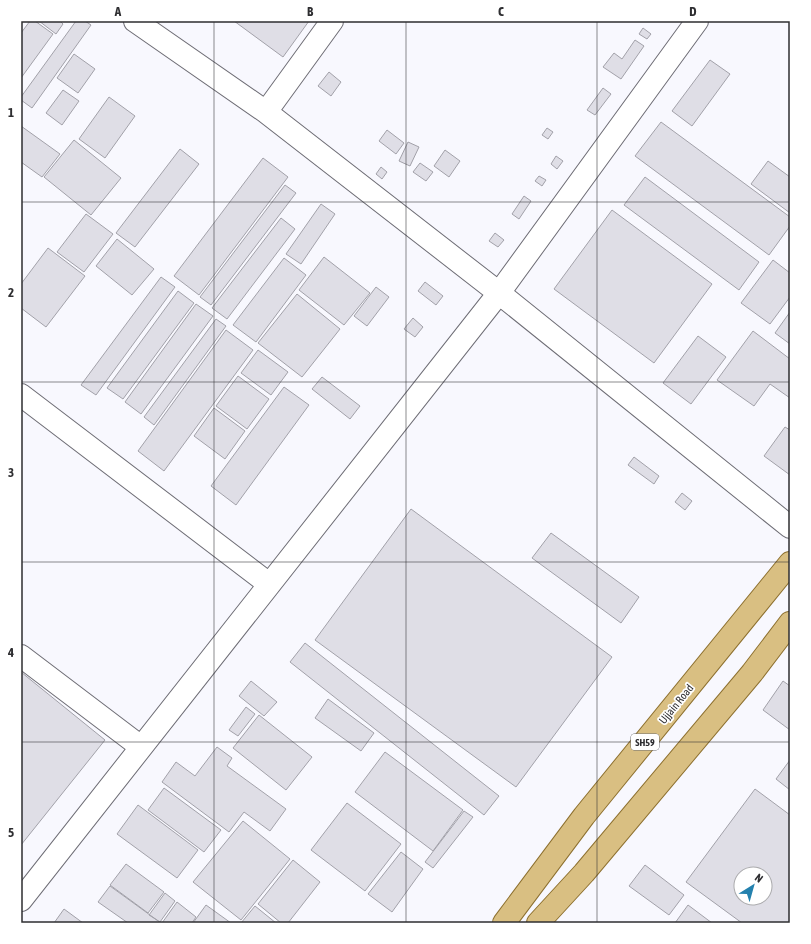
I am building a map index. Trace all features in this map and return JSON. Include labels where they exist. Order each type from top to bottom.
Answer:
[{"type":"main road","name":"Ujjain Road","points":[[504,923],[584,816],[790,563]]},
{"type":"main road","points":[[538,923],[594,861],[752,673],[790,623]]},
{"type":"lane","points":[[135,21],[266,112],[499,293],[790,527]]},
{"type":"lane","points":[[266,112],[332,21]]},
{"type":"lane","points":[[21,900],[499,293],[697,21]]},
{"type":"lane","points":[[21,395],[269,584]]},
{"type":"lane","points":[[21,656],[141,748]]},
{"type":"building","points":[[30,21],[35,21],[53,34],[21,78],[21,33]]},
{"type":"building","points":[[39,21],[60,21],[63,24],[56,34]]},
{"type":"building","points":[[76,21],[85,21],[91,25],[32,108],[21,100],[21,97]]},
{"type":"building","points":[[234,21],[309,21],[283,57]]},
{"type":"building","points":[[643,28],[651,34],[647,39],[639,34]]},
{"type":"building","points":[[635,40],[644,46],[621,79],[603,67],[614,53],[622,59]]},
{"type":"building","points":[[74,54],[95,69],[78,93],[57,78]]},
{"type":"building","points":[[710,60],[730,74],[692,126],[672,111]]},
{"type":"building","points":[[329,72],[341,82],[331,96],[318,86]]},
{"type":"building","points":[[603,88],[611,94],[595,115],[587,110]]},
{"type":"building","points":[[63,90],[79,101],[62,125],[46,113]]},
{"type":"building","points":[[109,97],[135,116],[105,158],[79,139]]},
{"type":"building","points":[[661,122],[790,217],[790,226],[769,255],[635,156]]},
{"type":"building","points":[[21,126],[60,154],[42,177],[21,162]]},
{"type":"building","points":[[547,128],[553,132],[548,139],[542,135]]},
{"type":"building","points":[[387,130],[404,143],[396,154],[379,141]]},
{"type":"building","points":[[74,140],[121,178],[91,215],[44,177]]},
{"type":"building","points":[[408,142],[419,147],[410,166],[399,161]]},
{"type":"building","points":[[180,149],[199,164],[135,247],[116,233]]},
{"type":"building","points":[[445,150],[460,161],[449,177],[434,166]]},
{"type":"building","points":[[556,156],[563,161],[557,169],[551,164]]},
{"type":"building","points":[[263,158],[288,177],[199,295],[174,276]]},
{"type":"building","points":[[768,161],[790,177],[790,213],[751,184]]},
{"type":"building","points":[[420,163],[433,172],[426,181],[413,172]]},
{"type":"building","points":[[381,167],[387,172],[382,179],[376,174]]},
{"type":"building","points":[[539,176],[546,180],[542,186],[535,181]]},
{"type":"building","points":[[645,177],[759,262],[739,290],[624,205]]},
{"type":"building","points":[[285,185],[296,193],[211,305],[200,297]]},
{"type":"building","points":[[524,196],[531,201],[519,219],[512,214]]},
{"type":"building","points":[[321,204],[335,214],[301,264],[286,254]]},
{"type":"building","points":[[612,210],[712,284],[654,363],[554,289]]},
{"type":"building","points":[[86,214],[113,234],[84,272],[57,252]]},
{"type":"building","points":[[281,218],[295,229],[227,319],[212,308]]},
{"type":"building","points":[[495,233],[504,240],[498,247],[489,241]]},
{"type":"building","points":[[117,239],[154,269],[132,295],[96,266]]},
{"type":"building","points":[[48,248],[85,276],[46,327],[21,308],[21,284]]},
{"type":"building","points":[[324,257],[370,293],[344,325],[299,290]]},
{"type":"building","points":[[284,258],[306,275],[256,342],[233,325]]},
{"type":"building","points":[[773,260],[790,273],[790,297],[770,324],[741,303]]},
{"type":"building","points":[[161,277],[175,287],[96,395],[81,385]]},
{"type":"building","points":[[425,282],[443,296],[436,305],[418,291]]},
{"type":"building","points":[[376,287],[389,297],[367,326],[354,316]]},
{"type":"building","points":[[178,291],[194,303],[123,399],[107,388]]},
{"type":"building","points":[[297,294],[340,329],[302,377],[258,343]]},
{"type":"building","points":[[196,304],[213,316],[141,414],[125,402]]},
{"type":"building","points":[[790,312],[790,344],[775,333]]},
{"type":"building","points":[[413,318],[423,327],[415,337],[404,329]]},
{"type":"building","points":[[216,319],[226,326],[154,425],[144,417]]},
{"type":"building","points":[[226,330],[253,350],[164,471],[138,451]]},
{"type":"building","points":[[753,331],[790,359],[790,398],[770,384],[754,406],[717,380]]},
{"type":"building","points":[[698,336],[726,357],[691,404],[663,383]]},
{"type":"building","points":[[258,350],[288,372],[271,395],[241,373]]},
{"type":"building","points":[[238,376],[269,399],[247,429],[216,406]]},
{"type":"building","points":[[322,377],[360,406],[350,419],[312,389]]},
{"type":"building","points":[[284,387],[309,405],[236,505],[211,486]]},
{"type":"building","points":[[214,408],[245,431],[225,459],[194,436]]},
{"type":"building","points":[[785,427],[790,430],[790,475],[764,456]]},
{"type":"building","points":[[634,457],[659,476],[654,484],[628,465]]},
{"type":"building","points":[[682,493],[692,501],[685,510],[675,502]]},
{"type":"building","points":[[411,509],[612,657],[516,787],[315,640]]},
{"type":"building","points":[[551,533],[639,597],[621,623],[532,558]]},
{"type":"building","points":[[305,643],[499,796],[484,815],[290,662]]},
{"type":"building","points":[[21,672],[105,740],[21,845]]},
{"type":"building","points":[[251,681],[277,702],[264,716],[239,696]]},
{"type":"building","points":[[783,681],[790,686],[790,730],[763,710]]},
{"type":"building","points":[[328,699],[374,733],[361,751],[315,718]]},
{"type":"building","points":[[246,707],[255,714],[238,736],[229,730]]},
{"type":"building","points":[[259,715],[312,757],[286,790],[233,748]]},
{"type":"building","points":[[217,747],[232,758],[227,766],[286,809],[270,831],[244,812],[229,832],[162,782],[176,762],[195,776]]},
{"type":"building","points":[[385,752],[463,810],[433,851],[355,792]]},
{"type":"building","points":[[790,760],[790,790],[776,779]]},
{"type":"building","points":[[164,788],[221,830],[204,852],[148,810]]},
{"type":"building","points":[[755,789],[790,815],[790,923],[742,923],[686,882]]},
{"type":"building","points":[[347,803],[401,844],[365,891],[311,850]]},
{"type":"building","points":[[138,805],[198,850],[177,878],[117,834]]},
{"type":"building","points":[[464,811],[473,817],[433,868],[425,862]]},
{"type":"building","points":[[243,821],[290,859],[241,920],[193,882]]},
{"type":"building","points":[[401,852],[423,869],[392,912],[368,894]]},
{"type":"building","points":[[293,860],[320,882],[288,923],[281,923],[258,904]]},
{"type":"building","points":[[126,864],[164,892],[148,913],[110,885]]},
{"type":"building","points":[[645,865],[684,895],[669,915],[629,886]]},
{"type":"building","points":[[110,886],[161,923],[128,923],[98,902]]},
{"type":"building","points":[[165,893],[175,901],[160,922],[149,915]]},
{"type":"building","points":[[177,902],[196,917],[192,923],[162,923]]},
{"type":"building","points":[[206,905],[231,923],[193,923]]},
{"type":"building","points":[[688,905],[712,923],[675,923]]},
{"type":"building","points":[[255,906],[276,923],[241,923]]},
{"type":"building","points":[[64,909],[83,923],[54,923]]}]
